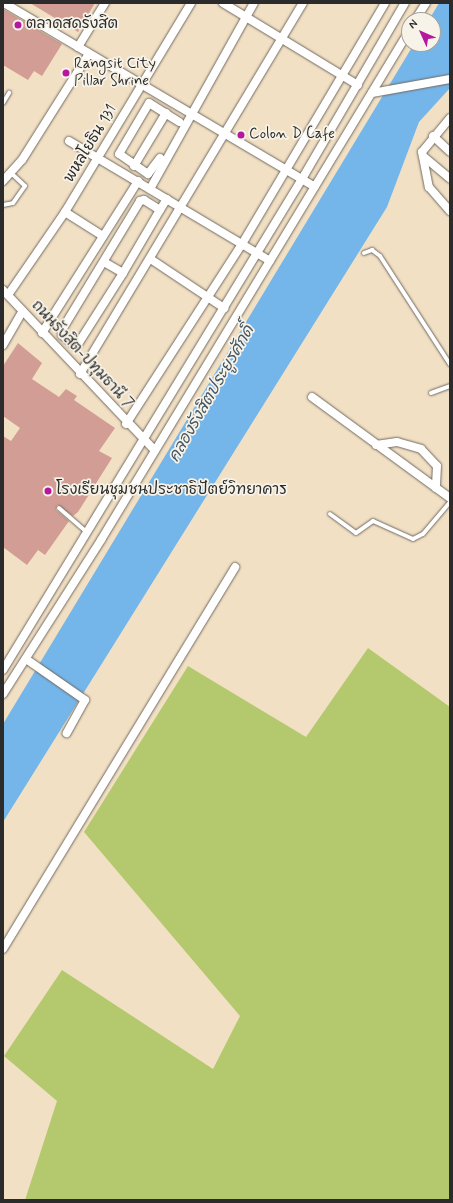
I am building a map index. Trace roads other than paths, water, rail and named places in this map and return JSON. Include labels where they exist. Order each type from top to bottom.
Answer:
[{"type":"street","points":[[4,3],[141,87],[315,187]]},
{"type":"street","points":[[78,48],[105,3]]},
{"type":"street","name":"พหลโยธิน 131","points":[[5,293],[65,212],[99,158],[191,3]]},
{"type":"street","points":[[223,3],[358,86]]},
{"type":"street","points":[[150,189],[187,113],[254,3]]},
{"type":"street","points":[[80,374],[152,260],[303,3]]},
{"type":"street","points":[[126,424],[242,244],[284,169],[343,76],[385,3]]},
{"type":"street","points":[[3,670],[142,439],[257,254],[358,86],[405,3]]},
{"type":"street","points":[[420,12],[426,3]]},
{"type":"street","points":[[3,694],[155,451],[401,44]]},
{"type":"street","points":[[3,181],[11,173],[88,55]]},
{"type":"street","points":[[372,93],[450,79]]},
{"type":"street","points":[[180,122],[149,103],[120,150],[122,158],[146,174],[152,172],[180,122],[187,113]]},
{"type":"street","points":[[134,166],[166,113]]},
{"type":"street","points":[[450,118],[423,147],[423,156],[429,187],[450,211]]},
{"type":"street","points":[[433,136],[450,152]]},
{"type":"street","points":[[69,141],[270,261]]},
{"type":"street","points":[[423,156],[450,179]]},
{"type":"street","points":[[42,333],[138,181]]},
{"type":"street","points":[[160,210],[144,200],[140,201],[61,333],[74,345],[123,273],[167,199]]},
{"type":"street","points":[[65,212],[103,236]]},
{"type":"street","points":[[152,260],[224,308]]},
{"type":"street","points":[[104,262],[123,273]]},
{"type":"street","name":"ถนนรังสิต-ปทุมธานี 7","points":[[5,293],[126,424],[155,451]]},
{"type":"street","points":[[3,345],[23,311]]},
{"type":"street","points":[[312,397],[450,498]]},
{"type":"street","points":[[376,445],[397,442],[421,449],[436,466],[436,488]]},
{"type":"street","points":[[3,949],[235,567]]},
{"type":"street","points":[[26,659],[83,699],[83,706],[67,733]]},
{"type":"lane","points":[[3,103],[9,93]]},
{"type":"lane","points":[[3,205],[13,203],[25,186],[11,173]]},
{"type":"lane","points":[[364,253],[372,250],[380,256],[450,364]]},
{"type":"lane","points":[[431,393],[450,386]]},
{"type":"lane","points":[[330,514],[356,533],[373,521],[413,539],[422,534],[450,502]]},
{"type":"lane","points":[[58,508],[87,532]]},
{"type":"water","name":"คลองรังสิตประยูรศักดิ์","points":[[439,3],[450,3],[450,88],[419,122],[387,207],[3,822],[3,724],[409,52],[441,52],[441,12],[434,12]]},
{"type":"place","name":"ตลาดสดรังสิต","points":[[18,25]]},
{"type":"place","name":"Rangsit City Pillar Shrine","points":[[66,73]]},
{"type":"place","name":"Colon D Cafe","points":[[241,135]]},
{"type":"place","name":"โรงเรียนชุมชนประชาธิปัตย์วิทยาคาร","points":[[48,491]]}]
